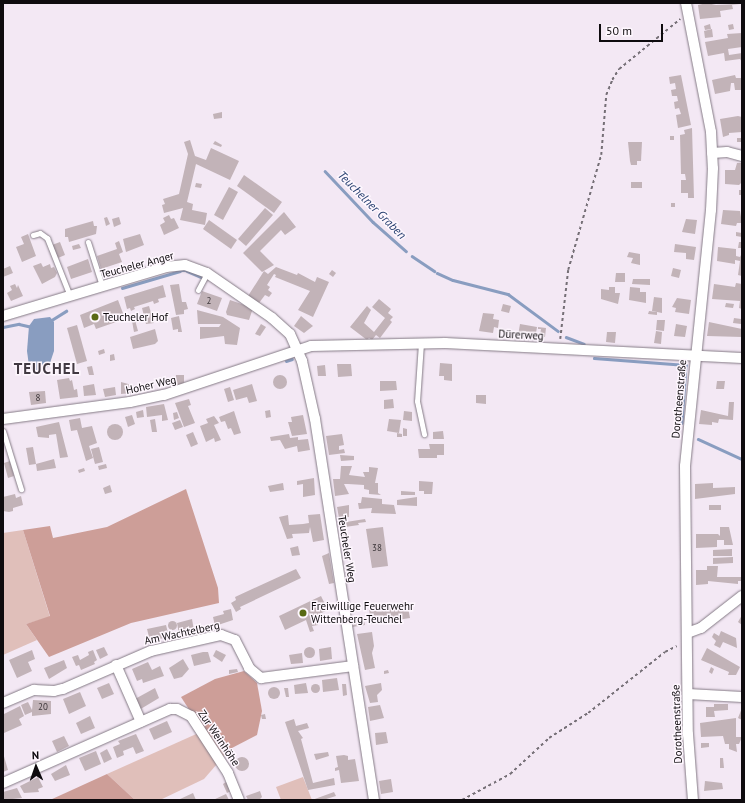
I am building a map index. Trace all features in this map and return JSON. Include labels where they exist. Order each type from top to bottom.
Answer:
[{"type":"street","name":"Dorotheenstraße","points":[[686,3],[710,127],[712,153],[712,210],[695,357],[685,479],[688,694],[693,800]]},
{"type":"street","points":[[712,153],[727,152],[742,156]]},
{"type":"street","name":"Teucheler Anger","points":[[3,316],[173,266],[191,266],[207,273],[281,326],[290,334],[298,350]]},
{"type":"street","name":"Dürerweg","points":[[298,350],[311,346],[421,343],[742,358]]},
{"type":"street","name":"Hoher Weg","points":[[3,418],[130,402],[164,395],[298,350]]},
{"type":"street","name":"Teucheler Weg","points":[[298,350],[315,419],[374,800]]},
{"type":"street","points":[[687,633],[701,628],[742,596]]},
{"type":"street","name":"Am Wachtelberg","points":[[3,703],[34,690],[59,691],[151,651],[221,635],[235,640],[249,668],[261,678],[353,666]]},
{"type":"street","points":[[116,665],[141,722]]},
{"type":"street","points":[[688,694],[742,697]]},
{"type":"street","name":"Zur Weinhöhe","points":[[3,783],[174,709],[188,713],[228,773],[239,800]]},
{"type":"lane","points":[[33,235],[40,233],[46,238],[70,296]]},
{"type":"lane","points":[[88,242],[102,286]]},
{"type":"lane","points":[[198,290],[207,273]]},
{"type":"lane","points":[[421,343],[416,382],[418,414],[424,434]]},
{"type":"lane","points":[[3,431],[21,489]]},
{"type":"path","points":[[559,349],[568,270],[601,155],[606,95],[612,80],[619,69],[672,24],[689,17]]},
{"type":"path","points":[[462,800],[510,774],[549,738],[588,713],[665,652],[687,645]]},
{"type":"shaded area","points":[[186,489],[218,588],[219,603],[131,623],[49,657],[26,624],[50,616],[23,530],[50,526],[53,538],[107,527]]},
{"type":"shaded area","points":[[23,530],[50,617],[26,624],[37,640],[3,655],[3,533]]},
{"type":"shaded area","points":[[244,671],[257,683],[262,711],[257,735],[230,749],[203,731],[181,697],[215,679]]},
{"type":"shaded area","points":[[203,731],[230,749],[204,779],[160,800],[135,800],[107,774]]},
{"type":"shaded area","points":[[107,774],[135,800],[50,800]]},
{"type":"shaded area","points":[[303,777],[312,800],[281,800],[276,787]]},
{"type":"water","points":[[50,317],[54,322],[54,351],[49,366],[43,370],[33,370],[29,366],[27,351],[29,326],[34,319]]},
{"type":"building","points":[[707,3],[716,5],[740,4],[732,5],[733,9],[720,11],[721,17],[700,19],[698,5]]},
{"type":"building","points":[[710,24],[711,29],[705,30],[704,26]]},
{"type":"building","points":[[733,24],[734,29],[729,30],[728,25]]},
{"type":"building","points":[[712,29],[713,37],[705,38],[704,31]]},
{"type":"building","points":[[742,33],[742,47],[728,49],[729,55],[742,53],[742,62],[740,59],[725,61],[724,53],[708,56],[705,42],[728,38],[727,34]]},
{"type":"building","points":[[681,75],[691,125],[678,128],[676,115],[681,114],[679,108],[675,109],[674,102],[678,101],[677,96],[672,96],[671,90],[676,89],[675,83],[670,84],[669,77]]},
{"type":"building","points":[[735,75],[736,78],[742,78],[742,90],[735,90],[734,83],[731,83],[730,91],[715,94],[712,80]]},
{"type":"building","points":[[222,112],[222,118],[214,119],[213,114]]},
{"type":"building","points":[[738,116],[742,117],[742,132],[729,133],[729,135],[723,137],[720,119]]},
{"type":"building","points":[[692,128],[694,198],[688,198],[688,193],[681,193],[681,180],[686,180],[685,174],[681,174],[680,135],[685,134],[684,130]]},
{"type":"building","points":[[670,136],[674,136],[674,140],[670,140]]},
{"type":"building","points":[[737,138],[741,138],[741,142],[737,142]]},
{"type":"building","points":[[190,140],[195,156],[206,160],[211,148],[239,161],[230,180],[196,164],[187,202],[193,204],[192,210],[207,213],[205,225],[180,220],[183,208],[164,213],[162,205],[165,204],[163,199],[179,194],[188,154],[184,142]]},
{"type":"building","points":[[215,141],[222,145],[221,147],[213,144]]},
{"type":"building","points":[[628,142],[642,142],[641,161],[630,161]]},
{"type":"building","points":[[630,161],[637,161],[637,165],[631,165]]},
{"type":"building","points":[[737,163],[742,163],[742,182],[739,185],[725,184],[725,170],[735,170]]},
{"type":"building","points":[[244,175],[282,202],[274,213],[237,186]]},
{"type":"building","points":[[631,182],[642,182],[642,188],[631,188]]},
{"type":"building","points":[[196,183],[202,184],[201,188],[195,187]]},
{"type":"building","points":[[229,187],[238,192],[223,220],[214,215]]},
{"type":"building","points":[[739,190],[742,190],[742,195],[739,195]]},
{"type":"building","points":[[671,203],[675,203],[675,207],[671,207]]},
{"type":"building","points":[[265,208],[273,215],[246,246],[238,239]]},
{"type":"building","points":[[723,210],[740,211],[742,223],[737,223],[736,226],[721,224]]},
{"type":"building","points":[[284,212],[296,227],[285,235],[281,230],[260,251],[274,265],[262,272],[243,253]]},
{"type":"building","points":[[169,215],[171,219],[174,218],[179,228],[164,235],[160,225],[165,222],[163,218]]},
{"type":"building","points":[[107,217],[110,224],[106,226],[104,218]]},
{"type":"building","points":[[119,217],[121,224],[114,227],[112,219]]},
{"type":"building","points":[[686,219],[697,220],[695,234],[682,232]]},
{"type":"building","points":[[209,220],[237,240],[231,249],[203,229]]},
{"type":"building","points":[[93,221],[94,226],[97,226],[96,234],[69,242],[68,237],[65,237],[65,229]]},
{"type":"building","points":[[736,232],[742,233],[742,237],[736,236]]},
{"type":"building","points":[[28,234],[36,256],[22,262],[16,247],[24,244],[21,237]]},
{"type":"building","points":[[140,234],[144,245],[126,252],[123,239]]},
{"type":"building","points":[[119,241],[123,252],[119,254],[122,262],[101,269],[97,256],[117,249],[115,243]]},
{"type":"building","points":[[60,242],[65,255],[58,258],[52,245]]},
{"type":"building","points":[[739,242],[742,242],[742,248],[738,248]]},
{"type":"building","points":[[79,244],[81,248],[73,250],[72,246]]},
{"type":"building","points":[[675,244],[696,247],[694,260],[686,259],[686,253],[674,252]]},
{"type":"building","points":[[718,247],[736,249],[736,256],[740,257],[742,253],[742,276],[738,275],[740,261],[735,260],[735,264],[717,261]]},
{"type":"building","points":[[629,252],[640,254],[640,265],[631,263],[633,258],[627,257]]},
{"type":"building","points":[[88,259],[92,272],[71,279],[67,267]]},
{"type":"building","points":[[41,263],[43,267],[50,264],[51,268],[54,267],[57,273],[55,277],[42,284],[33,266]]},
{"type":"building","points":[[10,266],[13,273],[3,277],[3,269]]},
{"type":"building","points":[[276,267],[297,275],[298,273],[315,282],[317,277],[329,282],[313,317],[298,310],[310,291],[275,277],[276,275],[274,274],[267,285],[270,287],[268,290],[272,293],[269,297],[265,295],[259,303],[248,296],[264,271],[268,274]]},
{"type":"building","points":[[673,268],[681,270],[679,278],[671,276]]},
{"type":"building","points":[[332,270],[336,273],[333,277],[329,274]]},
{"type":"building","points":[[616,273],[625,273],[625,282],[615,282]]},
{"type":"building","points":[[633,279],[650,279],[650,285],[632,284]]},
{"type":"building","points":[[736,283],[742,284],[742,309],[739,308],[740,301],[712,299],[714,284],[735,287]]},
{"type":"building","points":[[15,284],[17,288],[18,285],[23,296],[11,301],[7,293],[12,290],[10,286]]},
{"type":"building","points":[[179,284],[182,302],[186,302],[188,309],[184,310],[184,314],[176,315],[170,285]]},
{"type":"building","points":[[163,285],[166,297],[158,299],[159,302],[154,304],[153,301],[134,307],[135,309],[131,311],[130,308],[127,309],[124,297]]},
{"type":"building","points":[[609,287],[615,287],[615,293],[620,293],[618,304],[601,299],[601,289],[609,290]]},
{"type":"building","points":[[630,287],[640,288],[640,292],[646,292],[646,303],[629,300]]},
{"type":"building","points":[[202,291],[222,298],[217,311],[197,304]]},
{"type":"building","points":[[654,297],[662,298],[662,313],[652,311]]},
{"type":"building","points":[[677,298],[691,300],[689,314],[675,312],[676,308],[672,307]]},
{"type":"building","points":[[379,299],[391,309],[388,313],[393,317],[390,320],[392,322],[380,338],[376,335],[372,340],[369,338],[367,340],[350,327],[367,306],[371,310],[364,323],[374,332],[385,318],[372,307]]},
{"type":"building","points":[[118,300],[124,316],[116,317],[116,322],[96,329],[94,324],[84,328],[80,315]]},
{"type":"building","points":[[230,300],[253,308],[249,320],[227,315],[226,312]]},
{"type":"building","points":[[726,303],[734,304],[733,308],[725,307]]},
{"type":"building","points":[[503,304],[511,306],[509,313],[501,311]]},
{"type":"building","points":[[149,306],[154,323],[146,324],[142,308]]},
{"type":"building","points":[[197,310],[223,317],[240,328],[237,345],[225,344],[224,336],[200,339],[200,327],[219,327],[221,324],[198,324]]},
{"type":"building","points":[[649,311],[657,312],[657,315],[648,314]]},
{"type":"building","points":[[483,313],[494,314],[493,319],[499,320],[498,328],[494,327],[493,333],[479,331]]},
{"type":"building","points":[[179,316],[182,332],[178,332],[178,329],[173,330],[171,318]]},
{"type":"building","points":[[301,316],[313,326],[304,333],[294,326]]},
{"type":"building","points":[[734,318],[741,319],[741,324],[733,323]]},
{"type":"building","points":[[135,320],[138,331],[134,332],[132,321]]},
{"type":"building","points":[[657,320],[665,320],[664,331],[656,330]]},
{"type":"building","points":[[709,322],[742,329],[742,337],[707,336]]},
{"type":"building","points":[[261,324],[266,327],[260,336],[255,334]]},
{"type":"building","points":[[520,324],[537,327],[535,339],[518,336]]},
{"type":"building","points":[[676,324],[687,326],[685,337],[674,336]]},
{"type":"building","points":[[77,325],[87,361],[77,364],[67,328]]},
{"type":"building","points":[[538,327],[546,328],[545,337],[540,336],[541,329],[538,329]]},
{"type":"building","points":[[155,329],[158,341],[155,344],[133,349],[130,337]]},
{"type":"building","points":[[656,331],[662,332],[661,344],[654,343]]},
{"type":"building","points":[[607,332],[616,332],[615,343],[606,342]]},
{"type":"building","points":[[104,349],[105,353],[99,355],[98,351]]},
{"type":"building","points":[[114,354],[115,360],[110,361],[110,355]]},
{"type":"building","points":[[440,363],[452,364],[452,381],[444,380],[444,376],[439,376]]},
{"type":"building","points":[[337,364],[351,364],[352,376],[338,377]]},
{"type":"building","points":[[325,365],[326,376],[318,376],[317,366]]},
{"type":"building","points":[[92,366],[94,375],[89,375],[87,367]]},
{"type":"building","points":[[176,375],[184,375],[184,385],[175,385]]},
{"type":"building","points":[[277,375],[283,375],[287,379],[287,385],[283,389],[277,389],[273,385],[273,379]]},
{"type":"building","points":[[69,378],[70,381],[72,380],[74,390],[77,389],[78,397],[60,399],[57,380]]},
{"type":"building","points":[[380,381],[396,381],[397,390],[380,391]]},
{"type":"building","points":[[717,381],[725,381],[724,389],[716,389]]},
{"type":"building","points":[[121,382],[132,385],[132,393],[121,394]]},
{"type":"building","points":[[94,384],[96,395],[84,396],[83,386]]},
{"type":"building","points":[[252,384],[257,401],[249,403],[247,397],[236,400],[233,390]]},
{"type":"building","points":[[115,387],[116,395],[105,397],[103,389]]},
{"type":"building","points":[[230,387],[234,400],[228,402],[224,389]]},
{"type":"building","points":[[45,391],[46,403],[31,405],[29,392]]},
{"type":"building","points":[[476,395],[486,395],[486,404],[476,403]]},
{"type":"building","points":[[189,399],[191,405],[188,406],[195,423],[184,427],[175,403]]},
{"type":"building","points":[[393,399],[394,408],[384,409],[384,400]]},
{"type":"building","points":[[729,402],[734,402],[733,420],[719,419],[718,423],[712,422],[712,425],[699,424],[701,410],[728,416]]},
{"type":"building","points":[[164,404],[168,420],[162,421],[162,415],[147,417],[146,407]]},
{"type":"building","points":[[143,410],[144,417],[137,418],[136,412]]},
{"type":"building","points":[[270,410],[271,417],[266,418],[265,411]]},
{"type":"building","points":[[234,411],[241,433],[234,435],[231,428],[228,429],[225,421],[221,422],[219,417]]},
{"type":"building","points":[[404,411],[412,412],[412,421],[403,420]]},
{"type":"building","points":[[177,412],[179,418],[174,420],[173,413]]},
{"type":"building","points":[[132,415],[135,424],[128,427],[125,417]]},
{"type":"building","points":[[303,415],[307,434],[292,436],[288,422],[292,422],[291,417]]},
{"type":"building","points":[[214,416],[219,423],[214,425],[221,440],[215,442],[214,438],[206,442],[200,426],[208,423],[206,419]]},
{"type":"building","points":[[80,418],[82,428],[92,426],[97,443],[89,446],[93,458],[86,461],[77,430],[71,431],[69,420]]},
{"type":"building","points":[[155,419],[157,432],[152,432],[150,420]]},
{"type":"building","points":[[389,419],[401,420],[399,433],[387,431]]},
{"type":"building","points":[[180,420],[183,427],[175,430],[172,423]]},
{"type":"building","points":[[59,422],[68,457],[60,458],[56,434],[49,435],[49,438],[38,437],[36,427]]},
{"type":"building","points":[[115,424],[121,426],[123,432],[121,438],[115,440],[109,438],[107,432],[109,426]]},
{"type":"building","points":[[403,428],[407,429],[407,436],[403,436]]},
{"type":"building","points":[[443,431],[444,439],[433,439],[433,432]]},
{"type":"building","points":[[193,432],[198,444],[191,447],[186,435]]},
{"type":"building","points":[[397,433],[402,434],[402,437],[397,437]]},
{"type":"building","points":[[289,434],[290,438],[298,437],[298,440],[308,439],[310,450],[298,452],[297,446],[285,449],[280,440],[271,441],[270,437]]},
{"type":"building","points":[[342,434],[344,445],[339,446],[339,450],[344,449],[345,453],[329,455],[326,436]]},
{"type":"building","points":[[429,444],[444,444],[444,455],[437,455],[437,458],[419,458],[418,449],[430,449]]},
{"type":"building","points":[[33,447],[36,464],[29,465],[26,448]]},
{"type":"building","points":[[99,447],[103,462],[95,464],[91,449]]},
{"type":"building","points":[[340,455],[354,456],[354,460],[341,461]]},
{"type":"building","points":[[54,459],[56,468],[37,471],[36,464]]},
{"type":"building","points":[[10,461],[14,476],[8,478],[4,463]]},
{"type":"building","points":[[106,464],[107,468],[99,470],[98,466]]},
{"type":"building","points":[[341,466],[352,466],[349,475],[365,477],[363,472],[369,472],[369,467],[378,468],[375,483],[378,483],[378,493],[381,495],[369,494],[369,490],[364,489],[364,485],[344,484],[349,494],[335,496],[333,479],[340,479]]},
{"type":"building","points":[[84,468],[85,471],[79,473],[78,470]]},
{"type":"building","points":[[314,478],[315,495],[303,497],[303,484],[297,485],[297,481]]},
{"type":"building","points":[[419,481],[433,482],[432,494],[424,494],[424,491],[419,491]]},
{"type":"building","points":[[283,483],[284,490],[270,492],[268,486]]},
{"type":"building","points":[[713,483],[713,488],[735,487],[735,494],[695,499],[695,484]]},
{"type":"building","points":[[110,485],[112,492],[105,494],[103,488]]},
{"type":"building","points":[[401,491],[415,492],[415,495],[401,495]]},
{"type":"building","points":[[15,494],[16,498],[21,496],[23,505],[13,508],[13,511],[3,511],[3,497]]},
{"type":"building","points":[[362,497],[382,499],[382,504],[394,505],[396,514],[371,513],[372,508],[359,509],[358,503],[361,503]]},
{"type":"building","points":[[417,497],[417,506],[397,505],[397,500]]},
{"type":"building","points":[[349,505],[349,517],[339,518],[337,507]]},
{"type":"building","points":[[709,505],[721,505],[721,510],[709,510]]},
{"type":"building","points":[[320,514],[324,540],[313,542],[310,527],[309,533],[292,534],[293,538],[287,539],[279,517],[288,515],[289,525],[303,524],[309,523],[308,515]]},
{"type":"building","points":[[365,519],[366,522],[358,523],[359,525],[345,527],[346,536],[342,537],[340,523]]},
{"type":"building","points":[[383,527],[388,566],[372,568],[366,529]]},
{"type":"building","points":[[720,527],[729,527],[733,545],[724,545],[724,540],[717,540],[717,547],[696,548],[696,534],[718,534],[720,536]]},
{"type":"building","points":[[298,546],[300,555],[292,556],[290,548]]},
{"type":"building","points":[[732,549],[732,556],[713,556],[713,550]]},
{"type":"building","points":[[329,553],[334,583],[329,584],[322,556]]},
{"type":"building","points":[[733,557],[733,563],[713,564],[713,558]]},
{"type":"building","points":[[707,566],[718,566],[717,577],[742,577],[742,581],[738,581],[738,584],[708,581],[708,584],[696,585],[696,570],[707,570]]},
{"type":"building","name":"Freiwillige Feuerwehr Wittenberg-Teuchel","points":[[296,569],[301,578],[240,607],[241,609],[236,612],[231,603],[236,600],[235,597]]},
{"type":"building","name":"Freiwillige Feuerwehr Wittenberg-Teuchel","points":[[321,596],[328,610],[315,616],[318,625],[312,626],[314,631],[310,632],[306,620],[285,630],[279,616]]},
{"type":"building","points":[[407,602],[410,618],[371,624],[369,608]]},
{"type":"building","points":[[231,609],[233,620],[215,626],[213,617],[224,614],[223,611]]},
{"type":"building","points":[[742,615],[742,625],[738,622]]},
{"type":"building","points":[[192,619],[194,631],[179,634],[177,623]]},
{"type":"building","points":[[170,621],[174,621],[176,625],[174,629],[170,629],[168,627],[168,623]]},
{"type":"building","points":[[364,621],[365,625],[352,627],[355,623]]},
{"type":"building","points":[[166,625],[169,637],[150,641],[147,629]]},
{"type":"building","points":[[721,631],[736,638],[737,648],[723,642],[720,648],[714,645],[716,641],[712,637],[714,633],[719,636]]},
{"type":"building","points":[[372,632],[374,646],[372,653],[375,668],[365,670],[357,634]]},
{"type":"building","points":[[309,646],[313,648],[315,652],[313,656],[309,658],[305,656],[303,652],[305,648]]},
{"type":"building","points":[[104,647],[108,655],[100,659],[96,650]]},
{"type":"building","points":[[331,647],[332,659],[320,661],[319,649]]},
{"type":"building","points":[[707,648],[740,667],[736,675],[728,675],[729,672],[701,660]]},
{"type":"building","points":[[32,650],[35,659],[28,662],[32,671],[17,678],[9,660]]},
{"type":"building","points":[[93,650],[97,660],[94,662],[95,664],[81,670],[79,665],[76,666],[72,657],[78,655],[80,660],[89,655],[88,652]]},
{"type":"building","points":[[216,650],[226,655],[222,662],[213,656]]},
{"type":"building","points":[[208,652],[211,662],[194,666],[191,655]]},
{"type":"building","points":[[302,653],[303,663],[291,664],[289,655]]},
{"type":"building","points":[[183,659],[189,669],[182,677],[174,679],[169,668]]},
{"type":"building","points":[[64,660],[67,668],[49,679],[44,668]]},
{"type":"building","points":[[148,662],[152,670],[160,666],[164,676],[143,683],[142,679],[137,681],[132,669]]},
{"type":"building","points":[[711,667],[714,669],[712,674],[709,672]]},
{"type":"building","points":[[237,669],[238,672],[229,674],[229,670]]},
{"type":"building","points":[[388,670],[389,673],[384,674],[384,671]]},
{"type":"building","points":[[337,678],[339,690],[323,692],[322,680]]},
{"type":"building","points":[[109,683],[114,694],[102,699],[97,688]]},
{"type":"building","points":[[306,683],[308,693],[295,694],[294,685]]},
{"type":"building","points":[[315,683],[320,688],[315,693],[310,688]]},
{"type":"building","points":[[381,683],[382,690],[377,695],[378,702],[370,703],[365,686]]},
{"type":"building","points":[[342,684],[346,684],[347,695],[343,696]]},
{"type":"building","points":[[276,687],[279,688],[279,698],[272,699],[269,698],[268,691],[269,688]]},
{"type":"building","points":[[155,688],[159,698],[139,710],[135,699]]},
{"type":"building","points":[[284,688],[288,688],[289,697],[286,697]]},
{"type":"building","points":[[80,692],[86,706],[69,714],[63,699]]},
{"type":"building","points":[[33,700],[51,701],[51,714],[32,716],[32,712],[25,715],[21,705],[28,702],[32,710]]},
{"type":"building","points":[[714,704],[728,704],[728,710],[714,711],[715,717],[706,717],[706,707],[714,707]]},
{"type":"building","points":[[380,705],[384,718],[370,721],[368,707]]},
{"type":"building","points":[[20,706],[24,716],[19,719],[22,725],[4,733],[4,714]]},
{"type":"building","points":[[742,708],[742,720],[738,718]]},
{"type":"building","points":[[265,714],[266,719],[262,719],[261,715]]},
{"type":"building","points":[[90,716],[95,728],[81,734],[76,723]]},
{"type":"building","points":[[736,718],[736,737],[742,737],[739,744],[736,744],[737,752],[729,749],[729,744],[725,744],[723,736],[701,737],[700,723]]},
{"type":"building","points":[[294,719],[296,726],[307,723],[309,728],[298,731],[303,738],[301,739],[313,783],[334,778],[335,785],[308,790],[285,722]]},
{"type":"building","points":[[167,721],[172,732],[154,740],[149,729]]},
{"type":"building","points":[[386,732],[388,743],[376,745],[375,733]]},
{"type":"building","points":[[136,734],[144,751],[136,754],[133,747],[123,751],[124,755],[117,758],[113,747],[120,744],[118,741]]},
{"type":"building","points":[[64,736],[69,746],[57,752],[52,741]]},
{"type":"building","points":[[701,743],[709,743],[709,747],[701,748]]},
{"type":"building","points":[[107,749],[112,759],[104,763],[100,753]]},
{"type":"building","points":[[96,751],[101,764],[85,771],[79,758]]},
{"type":"building","points":[[328,752],[329,756],[316,760],[314,754]]},
{"type":"building","points":[[3,753],[8,770],[3,772]]},
{"type":"building","points":[[336,756],[348,756],[348,760],[355,759],[359,781],[341,783],[339,770],[335,771],[335,768],[338,767]]},
{"type":"building","points":[[239,757],[245,757],[249,761],[249,767],[245,771],[239,771],[235,767],[235,761]]},
{"type":"building","points":[[720,758],[723,758],[724,768],[720,768]]},
{"type":"building","points":[[66,765],[70,775],[55,781],[51,774]]},
{"type":"building","points":[[38,777],[43,787],[38,789],[39,792],[24,793],[20,786]]},
{"type":"building","points":[[391,779],[393,792],[381,794],[379,781]]},
{"type":"building","points":[[705,781],[722,783],[723,789],[704,791]]},
{"type":"building","points":[[226,782],[231,791],[227,793],[223,784]]},
{"type":"building","points":[[17,788],[22,798],[3,800],[3,792]]},
{"type":"building","points":[[260,791],[262,797],[259,800],[248,800],[246,796]]},
{"type":"building","points":[[334,792],[336,796],[323,800],[312,800]]},
{"type":"building","points":[[193,793],[196,800],[178,800]]},
{"type":"building","points":[[226,794],[229,800],[213,800]]},
{"type":"waterway","name":"Teuchelner Graben","points":[[325,171],[373,222],[406,251]]},
{"type":"waterway","name":"Teuchelner Graben","points":[[412,256],[434,271]]},
{"type":"waterway","points":[[122,288],[180,271],[187,271],[201,277]]},
{"type":"waterway","name":"Teuchelner Graben","points":[[437,273],[453,280],[508,294],[558,331]]},
{"type":"waterway","points":[[50,321],[66,311]]},
{"type":"waterway","points":[[3,327],[19,324],[32,327]]},
{"type":"waterway","name":"Teuchelner Graben","points":[[566,337],[584,344]]},
{"type":"waterway","name":"Teuchelner Graben","points":[[594,358],[686,365],[682,423]]},
{"type":"waterway","points":[[286,361],[292,359]]},
{"type":"waterway","name":"Teuchelner Graben","points":[[698,439],[742,459]]},
{"type":"place","name":"Teucheler Hof","points":[[95,317]]},
{"type":"place","name":"Freiwillige Feuerwehr Wittenberg-Teuchel","points":[[303,613]]},
{"type":"district","name":"TEUCHEL","points":[[47,369]]}]
